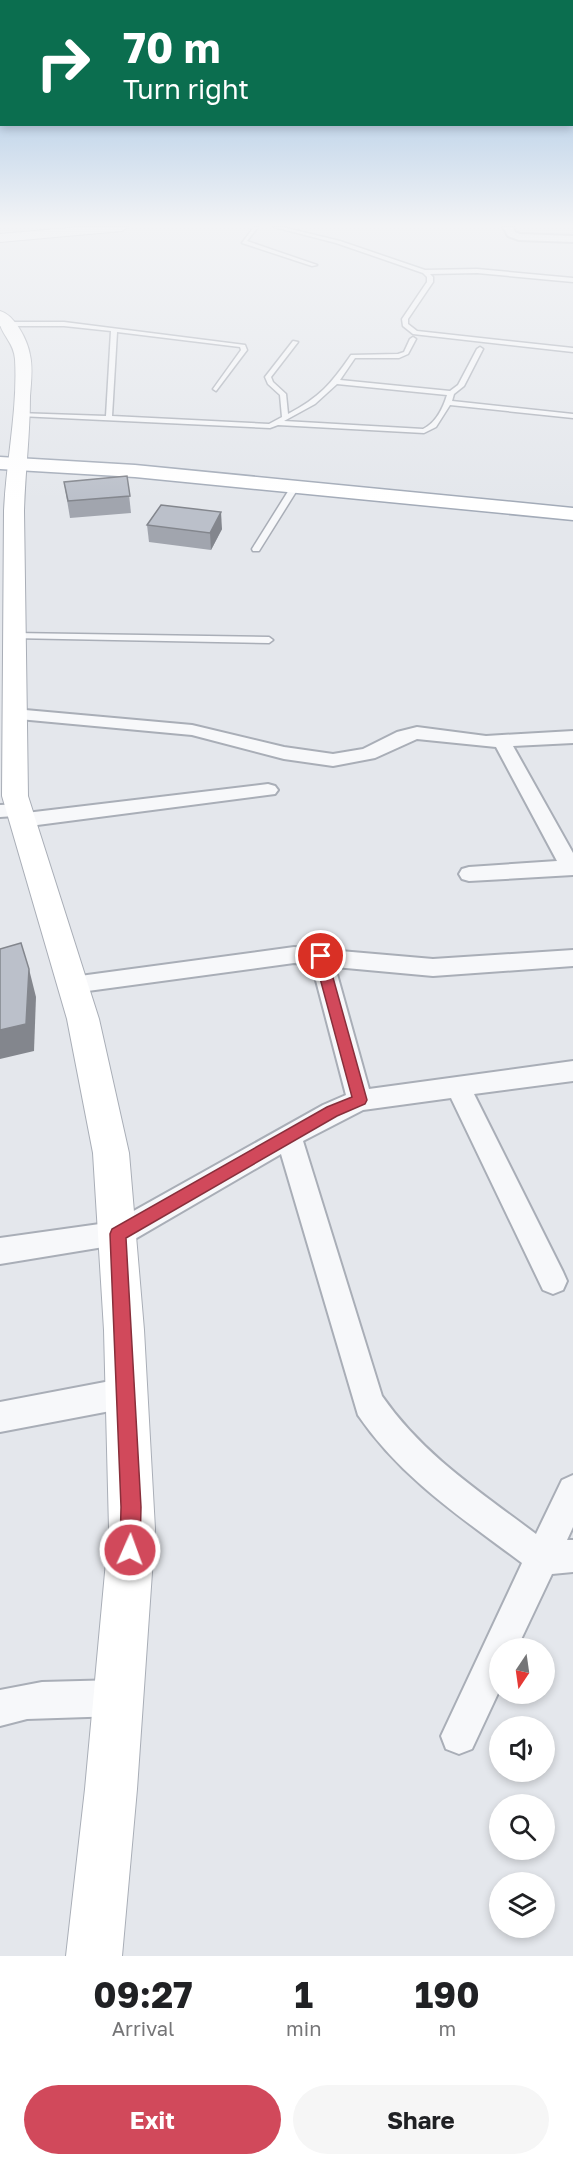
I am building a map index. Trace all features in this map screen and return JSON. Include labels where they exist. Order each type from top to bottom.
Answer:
[{"type":"main road","points":[[10,458],[573,514]]},
{"type":"main road","points":[[10,458],[279,476],[573,505]]},
{"type":"street","points":[[2,321],[22,350],[19,414],[10,458],[15,479],[7,533],[14,714],[14,814],[83,1019],[111,1153],[118,1234],[132,1529],[94,1956]]},
{"type":"street","points":[[14,714],[192,730],[295,755],[333,760],[368,754],[403,736],[417,733],[502,742],[573,737]]},
{"type":"street","points":[[469,874],[572,868],[502,742]]},
{"type":"street","points":[[14,814],[268,789]]},
{"type":"street","points":[[73,984],[258,959],[321,956],[375,965],[443,968],[573,958]]},
{"type":"street","points":[[321,956],[360,1100]]},
{"type":"street","points":[[0,1251],[118,1234],[332,1112],[360,1100],[573,1071]]},
{"type":"street","points":[[458,1086],[553,1281]]},
{"type":"street","points":[[289,1136],[369,1404],[385,1430],[415,1460],[557,1557]]},
{"type":"street","points":[[0,1417],[126,1393]]},
{"type":"street","points":[[507,1638],[557,1557],[573,1491]]},
{"type":"street","points":[[459,1736],[489,1672]]},
{"type":"street","points":[[0,1708],[9,1704],[40,1701],[118,1698]]},
{"type":"lane","points":[[405,318],[409,330],[429,335],[573,350]]},
{"type":"lane","points":[[2,321],[47,322],[242,345],[244,350],[216,388]]},
{"type":"lane","points":[[109,418],[114,329]]},
{"type":"lane","points":[[19,414],[261,427],[282,421],[313,403],[336,382],[353,356],[399,356],[406,352],[412,339]]},
{"type":"lane","points":[[282,421],[283,394],[270,383],[268,376],[295,342]]},
{"type":"lane","points":[[282,421],[424,431],[434,426],[448,403],[451,393],[461,386],[480,349]]},
{"type":"lane","points":[[336,382],[451,393]]},
{"type":"lane","points":[[448,403],[573,416]]},
{"type":"lane","points":[[256,549],[295,487]]},
{"type":"lane","points":[[10,640],[269,640]]},
{"type":"building","points":[[127,476],[130,496],[68,501],[64,482]]},
{"type":"building","points":[[161,505],[221,512],[210,533],[147,525]]},
{"type":"building","points":[[21,943],[29,969],[26,1024],[0,1030],[0,949]]},
{"type":"route","points":[[130,1550],[132,1529],[118,1234],[332,1112],[360,1100],[321,956]]}]
